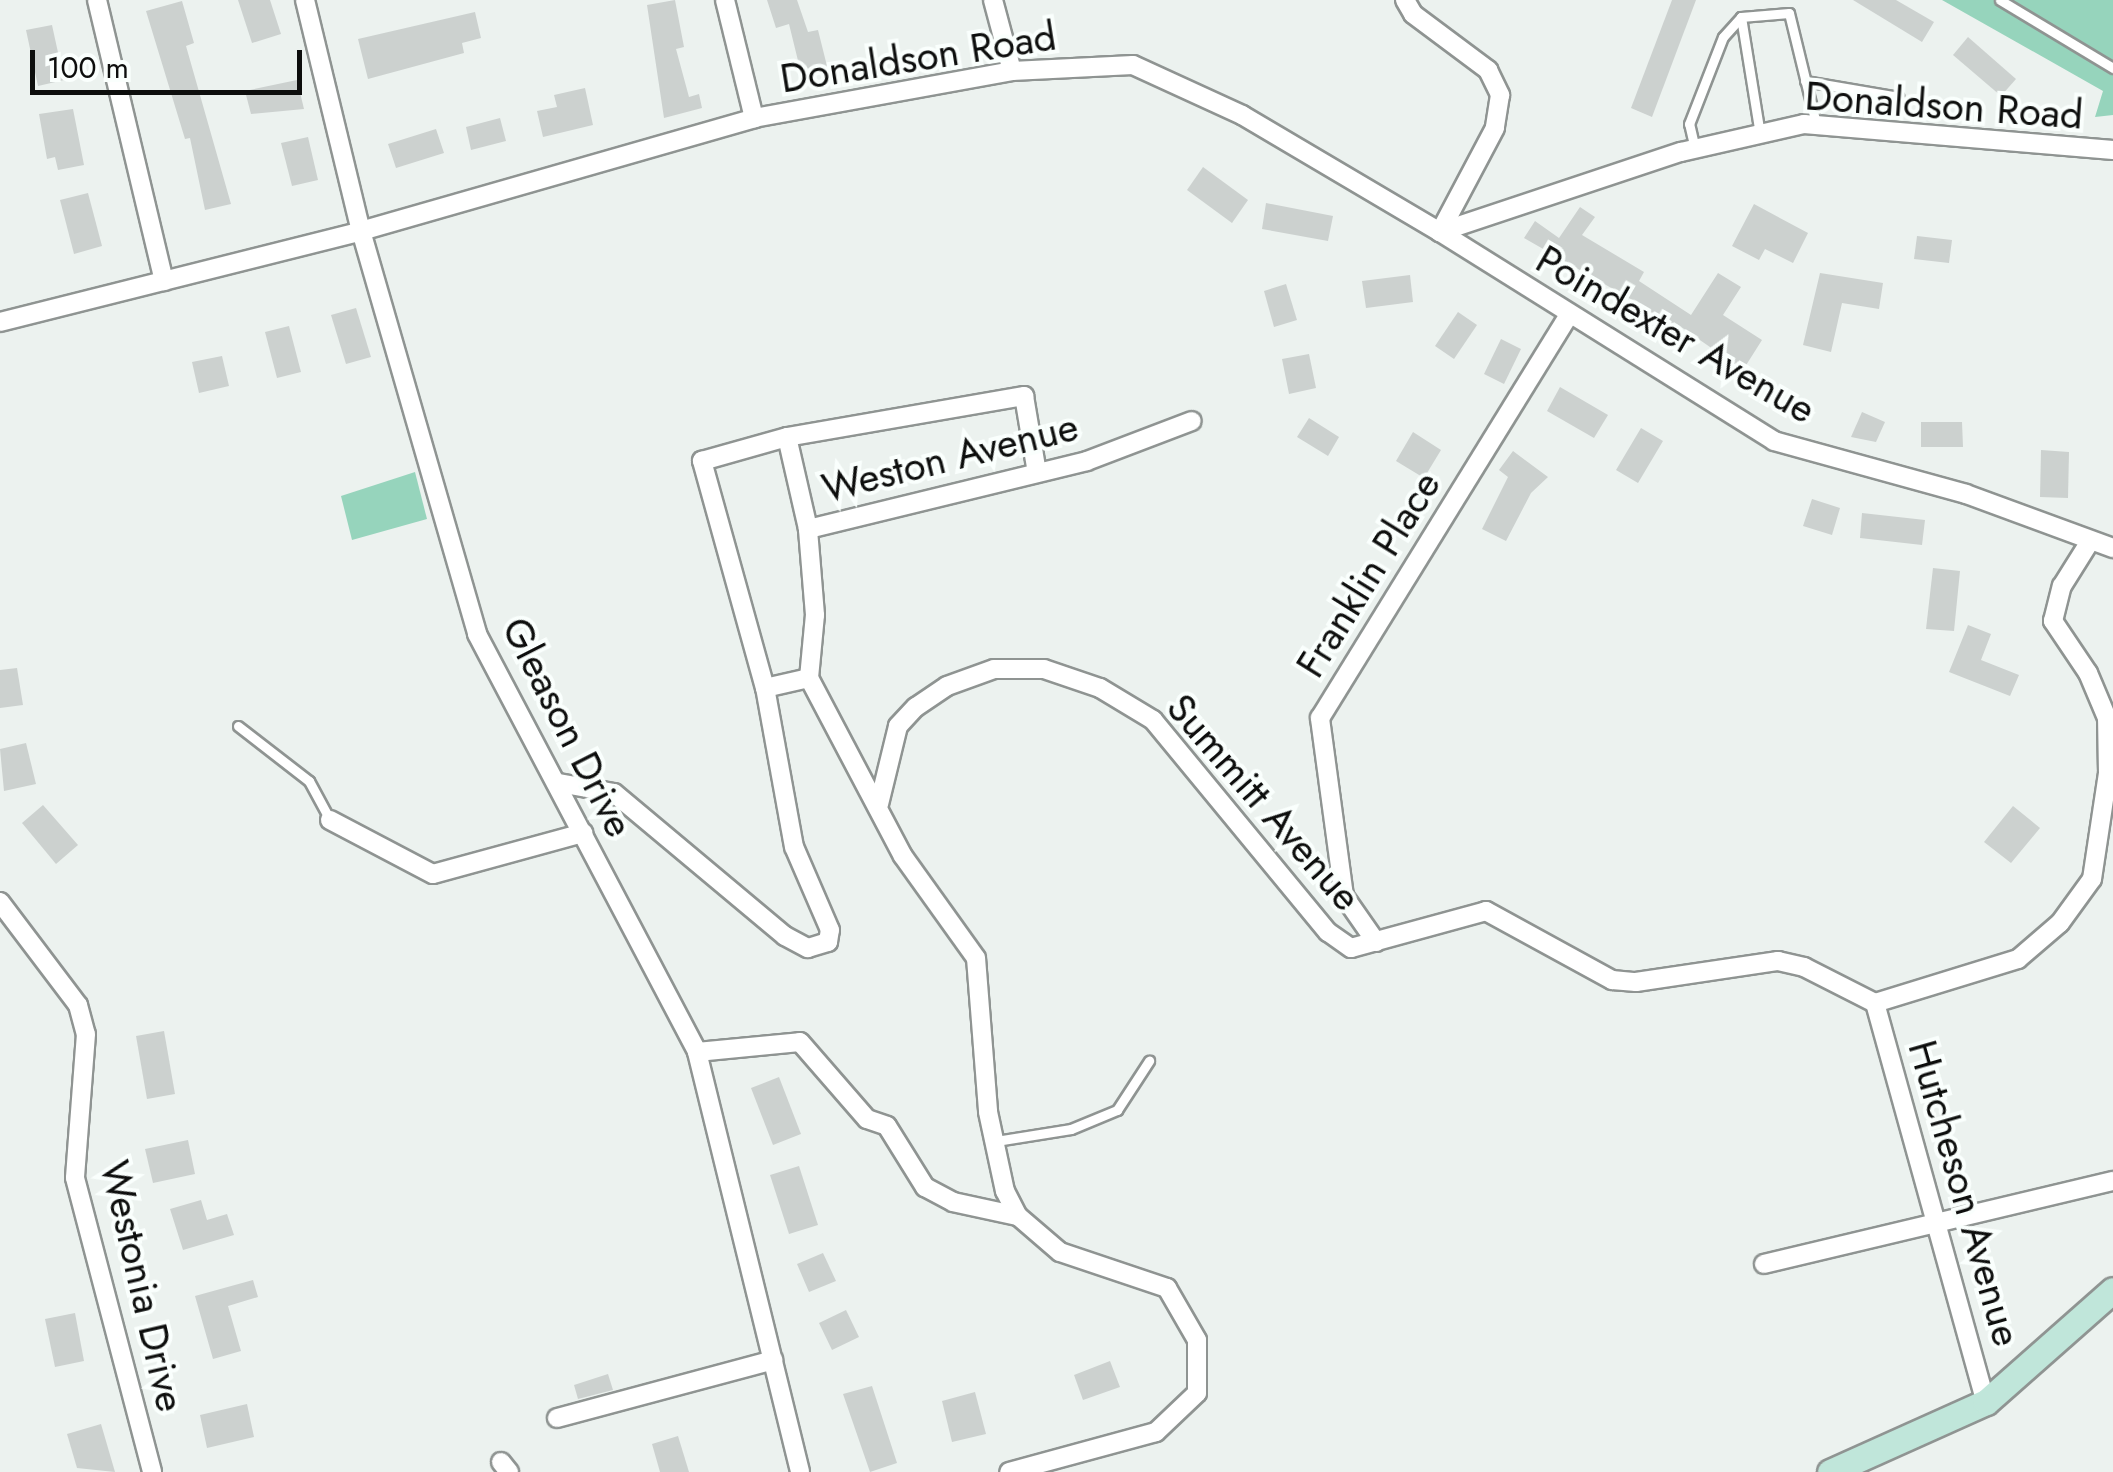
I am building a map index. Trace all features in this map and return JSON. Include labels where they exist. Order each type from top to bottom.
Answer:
[{"type":"street","points":[[97,0],[164,280]]},
{"type":"street","name":"Gleason Drive","points":[[305,0],[361,231],[477,634],[559,783],[697,1052],[800,1472]]},
{"type":"street","points":[[725,0],[754,118]]},
{"type":"street","points":[[993,0],[1012,70]]},
{"type":"street","points":[[1405,0],[1412,14],[1488,70],[1500,95],[1495,128],[1440,232]]},
{"type":"street","name":"Donaldson Road","points":[[0,322],[361,231],[754,118],[1012,70],[1134,65],[1242,114],[1440,232],[1695,149],[1816,125],[2113,150]]},
{"type":"street","name":"Poindexter Avenue","points":[[1440,232],[1568,316],[1774,441],[1966,494],[2089,543],[2113,548]]},
{"type":"street","name":"Franklin Place","points":[[1376,942],[1344,896],[1320,718],[1568,316]]},
{"type":"street","points":[[559,783],[614,793],[785,936],[820,948],[830,930],[794,847],[764,688],[702,461],[787,437],[1024,396],[1037,474]]},
{"type":"street","name":"Weston Avenue","points":[[809,678],[815,614],[808,529],[1037,474],[1192,421]]},
{"type":"street","points":[[787,437],[808,529]]},
{"type":"street","points":[[1875,1003],[2018,959],[2060,923],[2092,880],[2108,773],[2106,718],[2088,673],[2053,621],[2062,586],[2089,543]]},
{"type":"street","name":"Summitt Avenue","points":[[879,804],[898,726],[930,696],[994,670],[1074,677],[1154,720],[1328,932],[1351,948],[1492,912],[1612,980],[1636,982],[1778,961],[1804,967],[1875,1003]]},
{"type":"street","points":[[764,688],[809,678],[879,804],[903,856],[976,958],[993,1142],[1018,1216]]},
{"type":"street","points":[[330,820],[434,874],[583,834]]},
{"type":"street","name":"Westonia Drive","points":[[0,902],[78,1005],[86,1034],[75,1178],[152,1472]]},
{"type":"street","name":"Hutcheson Avenue","points":[[1875,1003],[1941,1225],[1986,1402]]},
{"type":"street","points":[[697,1052],[800,1042],[867,1119],[888,1126],[925,1187],[953,1202],[1018,1216],[1060,1252],[1133,1272],[1176,1296],[1197,1340],[1200,1386],[1185,1409],[1156,1432],[1008,1472]]},
{"type":"street","points":[[1764,1264],[1941,1225],[2113,1181]]},
{"type":"street","points":[[1830,1472],[1986,1402],[2113,1290]]},
{"type":"street","points":[[556,1418],[773,1360]]},
{"type":"lane","points":[[2000,0],[2113,68]]},
{"type":"lane","points":[[1695,149],[1689,124],[1723,37],[1741,17],[1789,13],[1816,125]]},
{"type":"lane","points":[[1741,17],[1760,134]]},
{"type":"lane","points":[[1805,80],[1900,97]]},
{"type":"lane","points":[[238,726],[309,780],[330,820]]},
{"type":"lane","points":[[993,1142],[1070,1129],[1116,1110],[1149,1061]]},
{"type":"green space","points":[[1942,0],[2113,0],[2113,115],[2095,117],[2103,91]]},
{"type":"green space","points":[[415,472],[427,519],[352,540],[341,496]]},
{"type":"building","points":[[238,0],[270,0],[281,34],[252,43]]},
{"type":"building","points":[[675,0],[684,47],[676,49],[689,97],[699,94],[702,108],[664,118],[647,5]]},
{"type":"building","points":[[767,0],[797,0],[808,32],[818,30],[828,70],[802,77],[789,24],[776,28]]},
{"type":"building","points":[[1672,0],[1696,0],[1652,117],[1631,108]]},
{"type":"building","points":[[1853,0],[1896,0],[1934,22],[1922,42]]},
{"type":"building","points":[[182,1],[194,43],[186,46],[231,204],[205,210],[190,138],[185,139],[146,11]]},
{"type":"building","points":[[475,12],[481,38],[462,43],[464,53],[368,79],[358,39]]},
{"type":"building","points":[[52,25],[64,80],[38,86],[26,30]]},
{"type":"building","points":[[1968,37],[2016,79],[2001,96],[1953,55]]},
{"type":"building","points":[[297,80],[304,109],[251,114],[245,91]]},
{"type":"building","points":[[585,88],[593,125],[543,137],[537,111],[557,107],[554,95]]},
{"type":"building","points":[[73,109],[84,165],[58,170],[55,157],[47,159],[39,114]]},
{"type":"building","points":[[500,118],[506,141],[471,150],[466,127]]},
{"type":"building","points":[[436,129],[444,153],[396,168],[388,144]]},
{"type":"building","points":[[308,137],[318,180],[292,186],[281,143]]},
{"type":"building","points":[[1203,167],[1248,200],[1232,223],[1187,190]]},
{"type":"building","points":[[88,193],[102,246],[74,254],[60,200]]},
{"type":"building","points":[[1266,203],[1333,216],[1328,241],[1262,229]]},
{"type":"building","points":[[1754,204],[1808,233],[1793,263],[1765,249],[1759,260],[1732,246]]},
{"type":"building","points":[[1580,207],[1595,217],[1582,235],[1644,272],[1639,281],[1691,315],[1718,273],[1741,287],[1723,315],[1762,340],[1743,370],[1674,322],[1668,330],[1645,314],[1648,309],[1524,238],[1535,221],[1559,238]]},
{"type":"building","points":[[1917,236],[1952,240],[1949,263],[1914,259]]},
{"type":"building","points":[[1820,273],[1883,283],[1879,309],[1842,303],[1831,352],[1803,345]]},
{"type":"building","points":[[1410,275],[1413,302],[1366,308],[1362,281]]},
{"type":"building","points":[[1286,284],[1297,320],[1274,327],[1264,291]]},
{"type":"building","points":[[356,308],[371,357],[346,364],[331,315]]},
{"type":"building","points":[[1458,312],[1477,325],[1454,359],[1435,346]]},
{"type":"building","points":[[289,326],[301,372],[277,378],[265,332]]},
{"type":"building","points":[[1501,339],[1521,349],[1504,384],[1484,374]]},
{"type":"building","points":[[1309,354],[1316,388],[1289,394],[1282,359]]},
{"type":"building","points":[[222,356],[229,386],[199,393],[192,362]]},
{"type":"building","points":[[1560,387],[1608,415],[1594,438],[1547,411]]},
{"type":"building","points":[[1862,412],[1885,422],[1876,442],[1851,437]]},
{"type":"building","points":[[1309,418],[1339,437],[1328,456],[1297,437]]},
{"type":"building","points":[[1921,422],[1962,422],[1963,447],[1921,447]]},
{"type":"building","points":[[1641,428],[1663,441],[1638,483],[1616,470]]},
{"type":"building","points":[[1413,432],[1441,450],[1424,478],[1396,461]]},
{"type":"building","points":[[2041,450],[2069,452],[2068,498],[2040,497]]},
{"type":"building","points":[[1513,451],[1548,477],[1531,493],[1506,541],[1482,529],[1508,477],[1499,470]]},
{"type":"building","points":[[1812,499],[1840,508],[1832,535],[1803,526]]},
{"type":"building","points":[[1862,513],[1925,520],[1922,545],[1860,538]]},
{"type":"building","points":[[1933,568],[1960,571],[1954,631],[1926,629]]},
{"type":"building","points":[[1968,625],[1991,634],[1981,660],[2019,675],[2010,696],[1949,672]]},
{"type":"building","points":[[17,668],[23,705],[0,708],[0,670]]},
{"type":"building","points":[[26,743],[36,784],[4,791],[0,749]]},
{"type":"building","points":[[43,805],[78,845],[56,864],[22,823]]},
{"type":"building","points":[[2013,806],[2040,828],[2011,863],[1984,842]]},
{"type":"building","points":[[164,1031],[175,1094],[147,1099],[136,1036]]},
{"type":"building","points":[[779,1077],[801,1134],[773,1145],[751,1088]]},
{"type":"building","points":[[188,1140],[195,1174],[153,1183],[145,1149]]},
{"type":"building","points":[[799,1166],[818,1225],[789,1234],[770,1175]]},
{"type":"building","points":[[201,1200],[207,1220],[227,1214],[234,1235],[183,1250],[170,1209]]},
{"type":"building","points":[[823,1253],[836,1281],[809,1292],[797,1264]]},
{"type":"building","points":[[253,1280],[258,1297],[228,1306],[241,1351],[213,1359],[195,1296]]},
{"type":"building","points":[[846,1310],[859,1337],[832,1350],[819,1323]]},
{"type":"building","points":[[75,1313],[84,1361],[55,1367],[45,1319]]},
{"type":"building","points":[[1110,1361],[1120,1387],[1083,1400],[1074,1375]]},
{"type":"building","points":[[608,1374],[613,1390],[578,1399],[574,1385]]},
{"type":"building","points":[[872,1386],[897,1463],[870,1472],[843,1394]]},
{"type":"building","points":[[975,1392],[986,1434],[952,1442],[942,1401]]},
{"type":"building","points":[[247,1404],[254,1437],[207,1448],[200,1415]]},
{"type":"building","points":[[101,1424],[115,1472],[77,1468],[67,1434]]},
{"type":"building","points":[[678,1436],[689,1472],[660,1472],[652,1444]]}]
